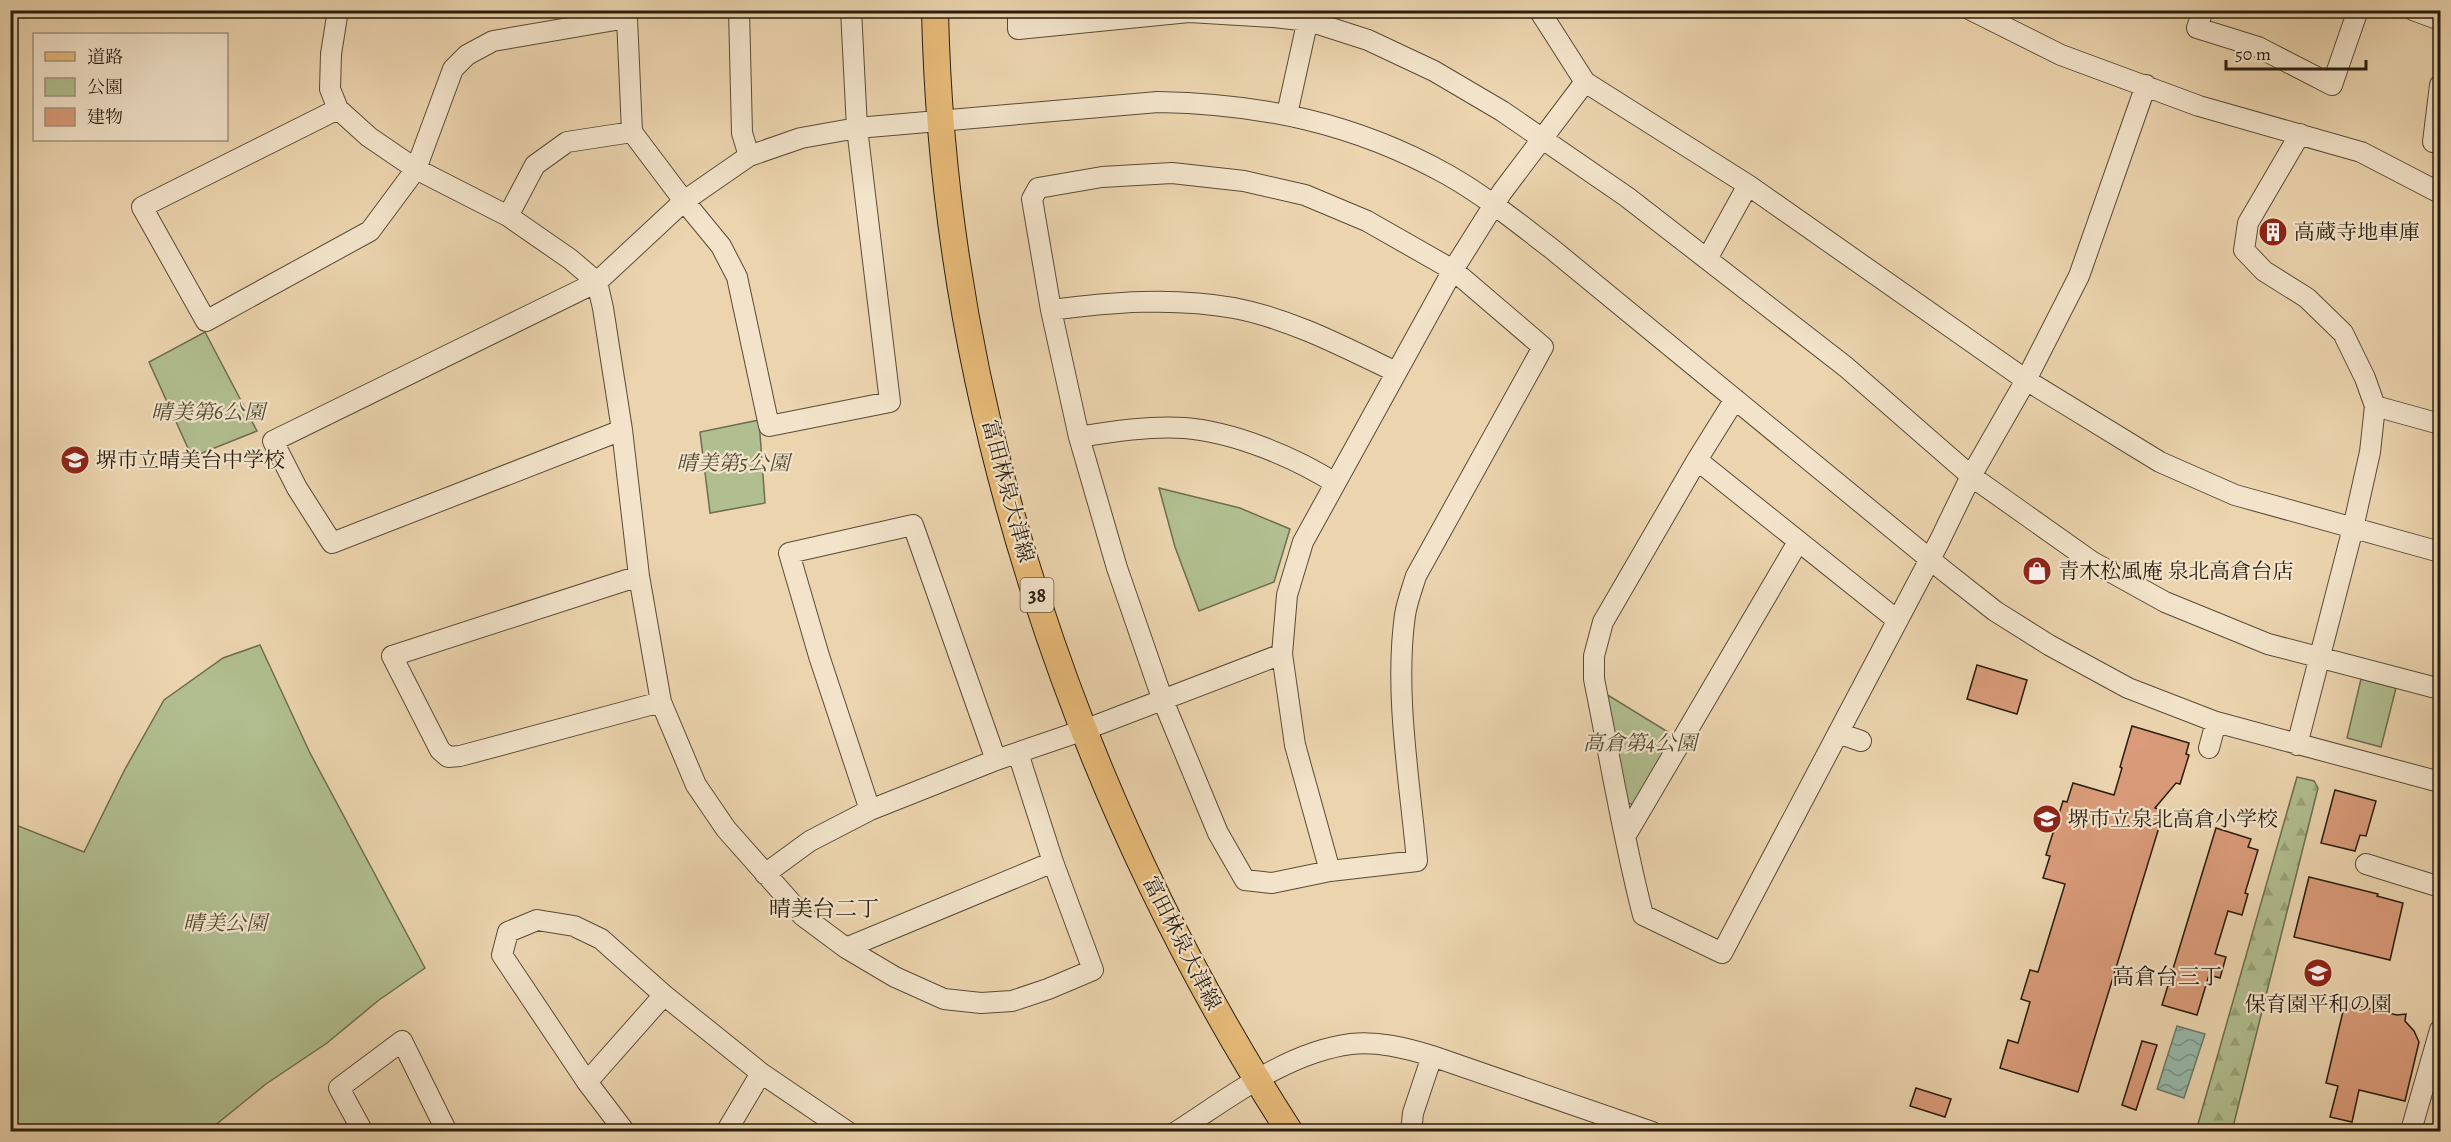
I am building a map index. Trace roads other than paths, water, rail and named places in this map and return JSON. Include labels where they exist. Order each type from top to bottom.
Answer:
[{"type":"main road","name":"富田林泉大津線","points":[[935,10],[936,80],[945,179],[959,278],[985,406],[1012,518],[1045,621],[1084,730],[1129,838],[1198,980],[1257,1081],[1290,1131]]},
{"type":"street","points":[[338,10],[331,54],[330,89],[338,109],[369,137],[416,169],[508,216],[570,259],[597,282],[622,430],[639,576],[661,702],[696,785],[726,829],[802,916],[846,948],[895,977],[944,999],[981,1003],[1012,1000],[1048,989],[1093,970],[1053,862],[1018,753]]},
{"type":"street","points":[[739,10],[742,133],[749,156]]},
{"type":"street","points":[[338,109],[142,207],[206,321],[370,231],[416,169],[453,69],[467,55],[493,41],[627,18],[632,132],[721,246],[737,277],[769,426],[890,402],[856,128],[851,10]]},
{"type":"street","points":[[1018,10],[1018,29],[1189,12],[1274,17],[1310,16],[1434,71],[1542,138],[1627,196],[1846,367],[1971,476],[2091,561],[2165,602],[2268,644],[2440,689]]},
{"type":"street","points":[[1539,10],[1586,82],[1748,185],[2026,380],[2160,462],[2235,495],[2440,552]]},
{"type":"street","points":[[1971,10],[2061,55],[2199,105],[2361,152],[2440,193]]},
{"type":"street","points":[[2203,10],[2197,28],[2258,47],[2332,85],[2358,10]]},
{"type":"street","points":[[2412,10],[2440,20]]},
{"type":"street","points":[[1287,114],[1310,16]]},
{"type":"street","points":[[1330,871],[1295,746],[1282,654],[1287,595],[1303,542],[1453,270],[1494,204],[1586,82]]},
{"type":"street","points":[[1735,399],[1603,622],[1594,656],[1593,679],[1626,835],[1632,876],[1643,915],[1722,953],[1971,476],[2026,380],[2079,276],[2146,85]]},
{"type":"street","points":[[2433,142],[2440,85]]},
{"type":"street","points":[[622,430],[332,543],[297,488],[273,441],[597,282],[684,201],[749,156],[801,138],[856,128],[1158,102],[1205,103],[1287,114],[1347,130],[1397,149],[1448,175],[1494,204],[1995,611],[2088,668],[2128,688],[2216,722],[2440,782]]},
{"type":"street","points":[[508,216],[535,165],[567,142],[632,132]]},
{"type":"street","points":[[2296,745],[2353,528],[2370,452],[2375,406],[2366,378],[2343,333],[2307,298],[2264,272],[2244,250],[2248,223],[2300,134]]},
{"type":"street","points":[[1172,173],[1244,181],[1305,195],[1367,221],[1453,270],[1543,346],[1416,576],[1405,614],[1401,668],[1402,699],[1418,861],[1330,871],[1272,883],[1245,880],[1218,833],[1161,698],[1117,568],[1079,437],[1051,310],[1032,199],[1038,188],[1102,177],[1172,173]]},
{"type":"street","points":[[1707,259],[1748,185]]},
{"type":"street","points":[[1051,310],[1106,303],[1171,302],[1234,308],[1291,325],[1329,340],[1396,372]]},
{"type":"street","points":[[2375,406],[2440,424]]},
{"type":"street","points":[[1079,437],[1128,429],[1185,428],[1232,437],[1308,466],[1335,483]]},
{"type":"street","points":[[1697,460],[1897,620]]},
{"type":"street","points":[[870,810],[789,553],[913,525],[996,760]]},
{"type":"street","points":[[1626,835],[1798,542]]},
{"type":"street","points":[[639,576],[392,656],[440,750],[448,757],[460,756],[661,702]]},
{"type":"street","points":[[765,874],[810,841],[870,810],[996,760],[1084,730],[1161,698],[1282,654]]},
{"type":"street","points":[[2209,748],[2216,722]]},
{"type":"street","points":[[1838,733],[1861,741]]},
{"type":"street","points":[[846,948],[1053,862]]},
{"type":"street","points":[[2366,864],[2440,886]]},
{"type":"street","points":[[625,1131],[587,1082],[502,955],[508,932],[537,920],[574,926],[601,939],[664,995],[761,1073],[848,1131]]},
{"type":"street","points":[[587,1082],[664,995]]},
{"type":"street","points":[[2412,1127],[2440,1030]]},
{"type":"street","points":[[363,1131],[339,1088],[402,1041],[447,1131]]},
{"type":"street","points":[[1176,1131],[1292,1062],[1327,1049],[1351,1044],[1374,1044],[1410,1049],[1601,1123],[1652,1131]]},
{"type":"street","points":[[1412,1131],[1413,1113],[1432,1056]]},
{"type":"street","points":[[726,1131],[761,1073]]},
{"type":"water","points":[[2177,1026],[2205,1034],[2184,1098],[2157,1089]]},
{"type":"place","name":"高蔵寺地車庫","points":[[2273,232]]},
{"type":"place","name":"堺市立晴美台中学校","points":[[75,460]]},
{"type":"place","name":"青木松風庵 泉北高倉台店","points":[[2037,571]]},
{"type":"place","name":"堺市立泉北高倉小学校","points":[[2047,819]]},
{"type":"place","name":"保育園平和の園","points":[[2318,973]]},
{"type":"district","name":"晴美台二丁","points":[[824,908]]},
{"type":"district","name":"高倉台三丁","points":[[2167,976]]},
{"type":"park label","name":"晴美第6公園","points":[[208,412]]},
{"type":"park label","name":"晴美第5公園","points":[[733,463]]},
{"type":"park label","name":"高倉第4公園","points":[[1640,743]]},
{"type":"park label","name":"晴美公園","points":[[225,923]]}]
